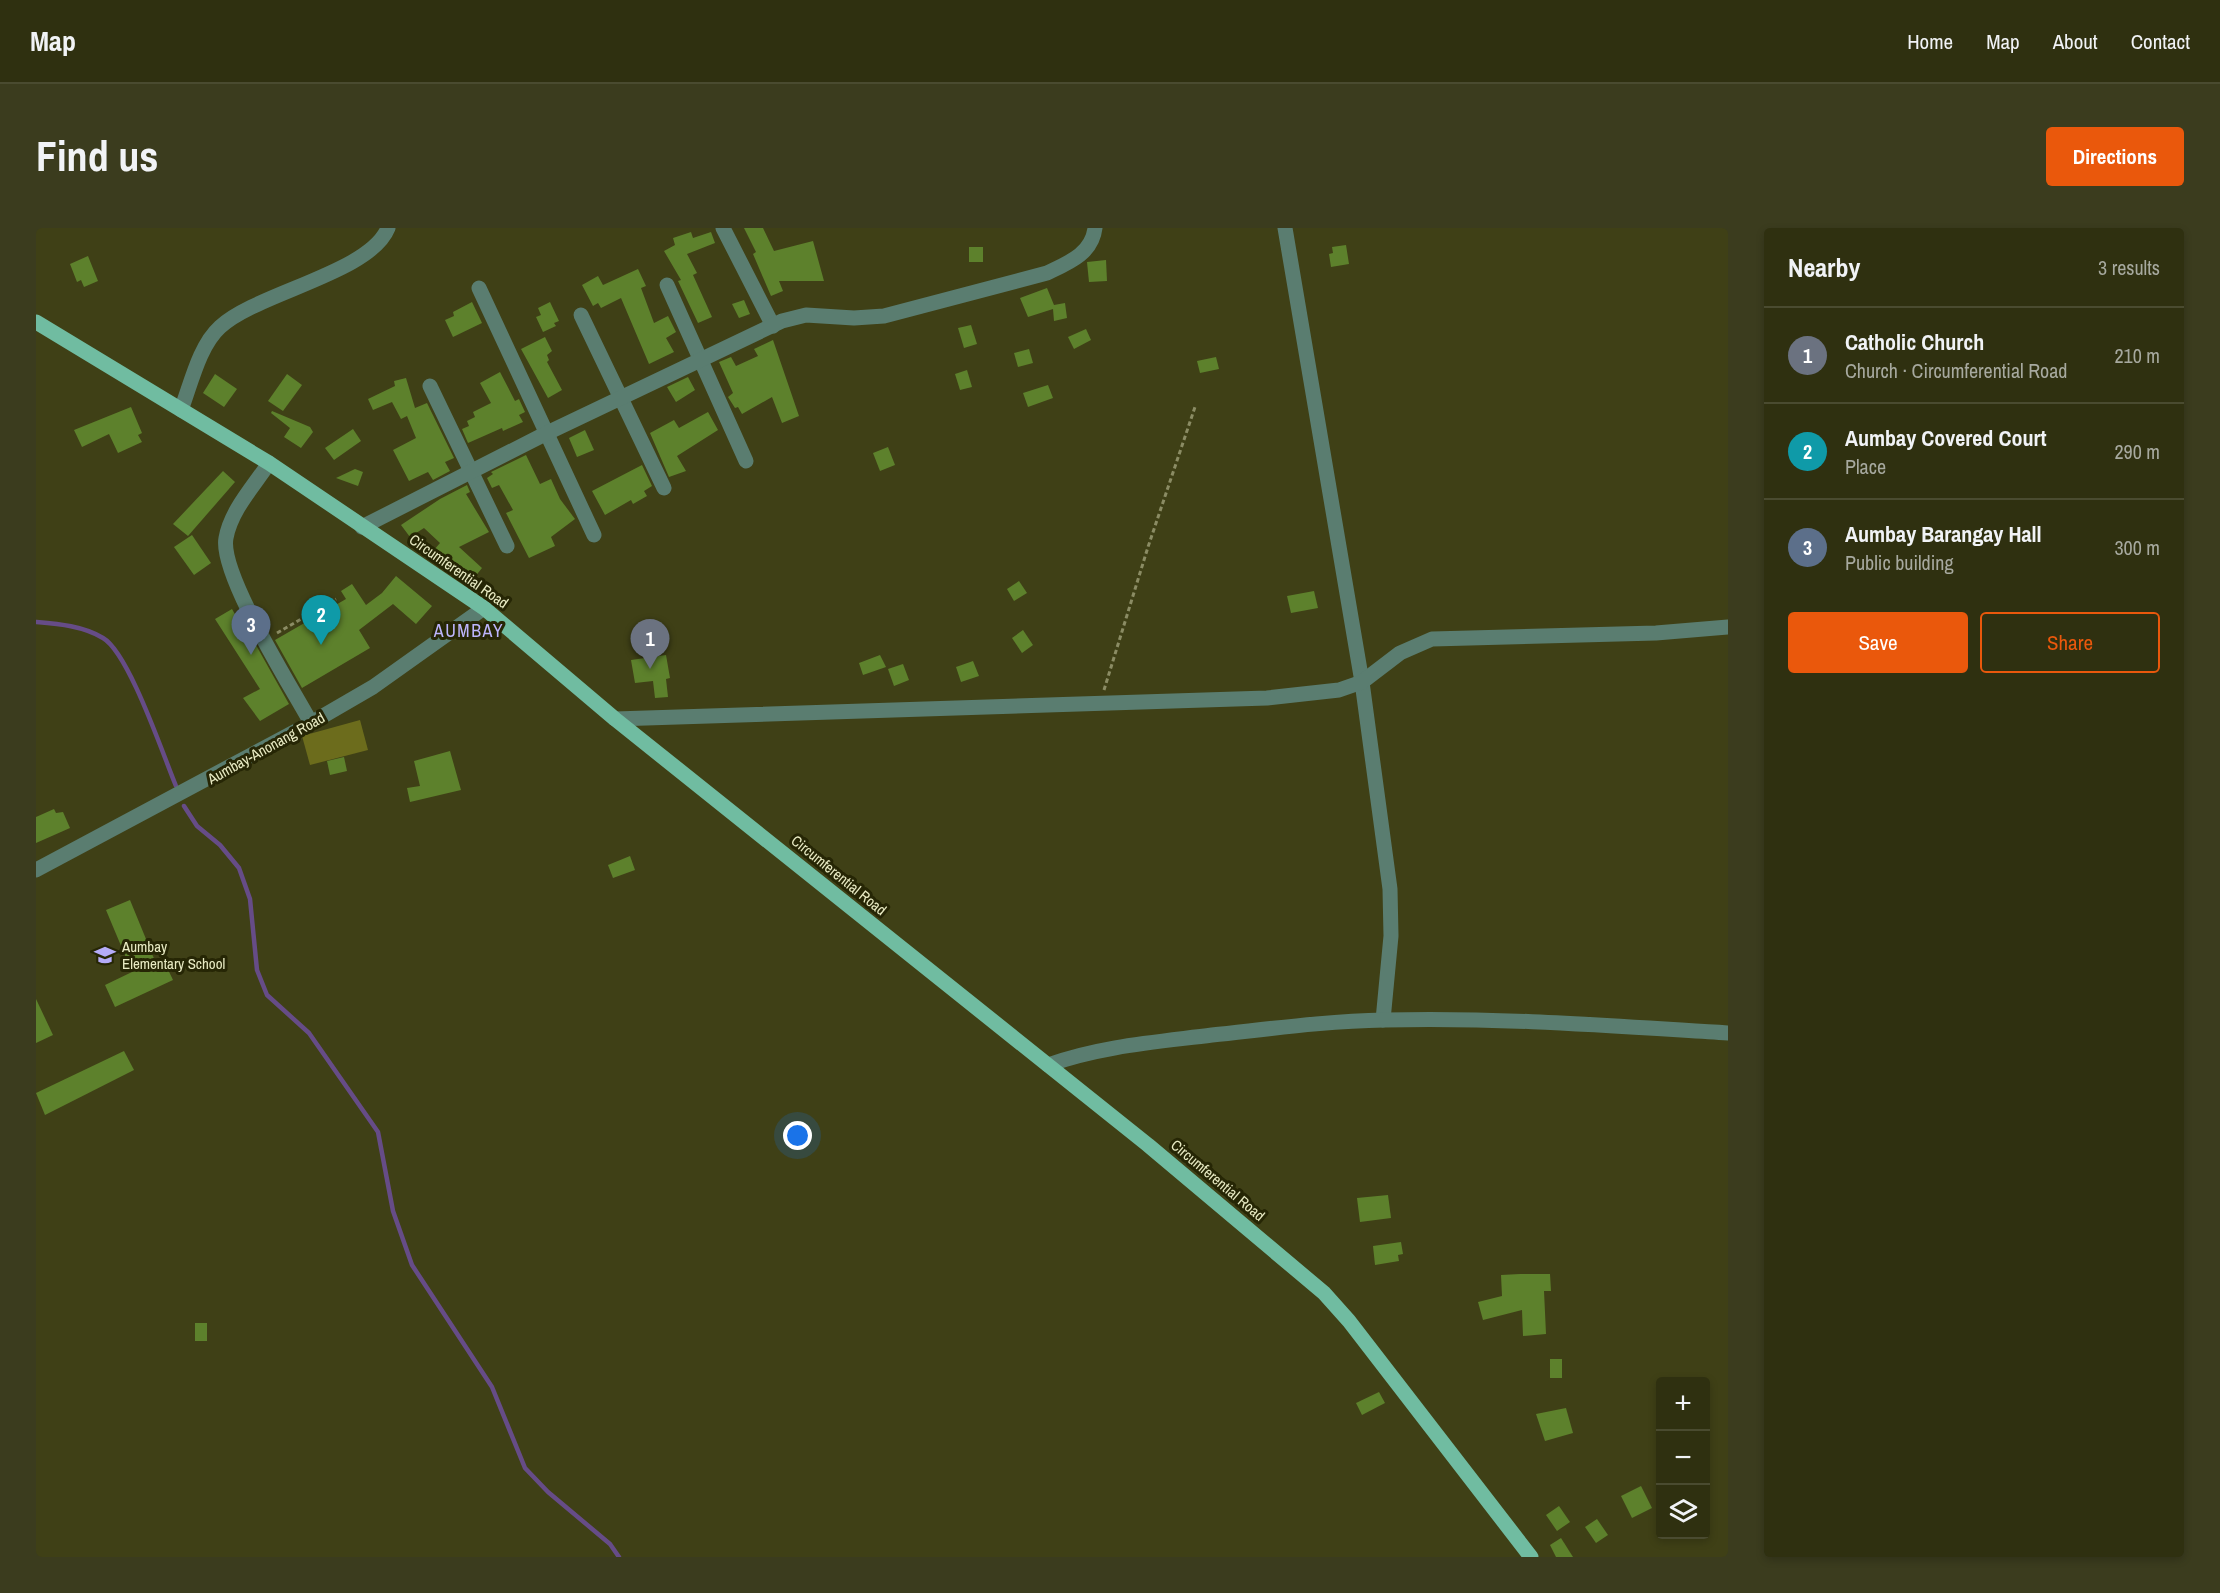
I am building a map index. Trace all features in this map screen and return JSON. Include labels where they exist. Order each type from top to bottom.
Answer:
[{"type":"main road","name":"Circumferential Road","points":[[36,322],[269,463],[484,608],[615,719],[1048,1065],[1324,1293],[1531,1557]]},
{"type":"street","points":[[181,410],[204,351],[219,327],[240,314],[372,249],[388,228]]},
{"type":"street","points":[[723,228],[772,326]]},
{"type":"street","points":[[362,527],[545,434],[772,326],[806,315],[854,318],[884,316],[1047,273],[1068,264],[1088,249],[1095,228]]},
{"type":"street","points":[[1285,228],[1362,682],[1390,889],[1390,955],[1383,1020]]},
{"type":"street","points":[[667,285],[746,461]]},
{"type":"street","points":[[479,288],[594,536]]},
{"type":"street","points":[[581,315],[664,488]]},
{"type":"street","points":[[430,386],[507,546]]},
{"type":"street","points":[[269,463],[236,512],[226,540],[229,566],[265,639],[311,723]]},
{"type":"street","name":"Aumbay-Anonang Road","points":[[36,870],[311,723],[382,681],[484,608]]},
{"type":"street","points":[[615,719],[1267,698],[1339,690],[1362,682],[1376,674],[1400,653],[1432,639],[1656,633],[1728,627]]},
{"type":"street","points":[[1048,1065],[1071,1057],[1132,1045],[1271,1028],[1383,1020],[1526,1022],[1728,1033]]},
{"type":"path","points":[[1101,703],[1123,624],[1195,407]]},
{"type":"path","points":[[265,639],[336,598]]},
{"type":"shaded area","points":[[360,720],[368,750],[310,765],[302,736]]},
{"type":"building","points":[[744,228],[763,228],[774,251],[813,241],[824,281],[779,281],[783,291],[771,296],[753,254],[756,252]]},
{"type":"building","points":[[691,232],[693,238],[711,232],[715,243],[687,254],[697,273],[693,275],[712,317],[698,323],[678,281],[681,280],[664,251],[675,245],[673,238]]},
{"type":"building","points":[[1346,245],[1349,264],[1331,267],[1329,254],[1333,253],[1332,247]]},
{"type":"building","points":[[969,247],[983,247],[983,262],[969,262]]},
{"type":"building","points":[[88,256],[98,281],[84,287],[81,280],[77,282],[70,264]]},
{"type":"building","points":[[1106,260],[1107,281],[1089,282],[1087,262]]},
{"type":"building","points":[[638,269],[646,286],[641,288],[654,323],[668,316],[676,332],[666,338],[674,352],[649,364],[621,298],[601,308],[598,303],[593,306],[582,285],[598,276],[603,285]]},
{"type":"building","points":[[1047,288],[1054,305],[1065,303],[1067,318],[1054,321],[1053,309],[1028,317],[1020,298]]},
{"type":"building","points":[[744,300],[750,314],[739,318],[732,304]]},
{"type":"building","points":[[472,302],[482,323],[453,337],[445,320],[454,316],[453,312]]},
{"type":"building","points":[[550,302],[559,321],[554,323],[556,326],[543,332],[536,317],[541,315],[538,308]]},
{"type":"building","points":[[971,325],[977,344],[964,348],[958,328]]},
{"type":"building","points":[[1086,329],[1091,340],[1074,349],[1068,337]]},
{"type":"building","points":[[545,337],[552,351],[547,355],[549,360],[547,362],[562,390],[548,398],[521,349]]},
{"type":"building","points":[[773,340],[799,416],[782,423],[772,397],[742,414],[738,407],[735,408],[728,397],[733,393],[719,362],[731,357],[736,366],[758,356],[754,349]]},
{"type":"building","points":[[1029,349],[1033,363],[1018,367],[1014,353]]},
{"type":"building","points":[[1216,357],[1219,369],[1200,373],[1197,361]]},
{"type":"building","points":[[967,370],[972,387],[960,390],[955,374]]},
{"type":"building","points":[[500,372],[515,401],[519,399],[525,412],[519,415],[523,422],[503,431],[502,428],[468,443],[462,429],[469,426],[467,421],[475,417],[473,412],[491,403],[480,383]]},
{"type":"building","points":[[215,374],[237,389],[224,407],[203,393]]},
{"type":"building","points":[[287,374],[302,385],[283,411],[268,401]]},
{"type":"building","points":[[688,377],[695,390],[676,402],[667,387]]},
{"type":"building","points":[[406,378],[415,408],[427,403],[454,458],[445,462],[450,471],[433,480],[428,472],[409,481],[393,450],[416,438],[407,416],[401,419],[392,402],[373,410],[368,399],[395,386],[394,381]]},
{"type":"building","points":[[1048,385],[1053,398],[1028,407],[1023,393]]},
{"type":"building","points":[[131,407],[142,433],[138,435],[142,442],[118,453],[109,434],[82,447],[74,430]]},
{"type":"building","points":[[272,411],[310,427],[313,432],[301,448],[284,437],[290,428],[271,413]]},
{"type":"building","points":[[708,412],[718,430],[677,456],[686,471],[669,477],[650,433],[674,420],[679,428]]},
{"type":"building","points":[[353,429],[361,441],[334,460],[325,448]]},
{"type":"building","points":[[585,430],[594,450],[577,457],[569,438]]},
{"type":"building","points":[[888,447],[895,465],[880,471],[873,453]]},
{"type":"building","points":[[526,455],[540,484],[551,479],[560,499],[575,519],[551,537],[555,546],[529,558],[506,513],[513,510],[499,485],[492,488],[487,478],[493,474],[491,472]]},
{"type":"building","points":[[642,465],[652,486],[644,491],[647,496],[633,504],[631,500],[605,515],[592,491]]},
{"type":"building","points":[[355,469],[363,472],[358,486],[336,478]]},
{"type":"building","points":[[223,471],[235,482],[188,536],[173,524]]},
{"type":"building","points":[[467,485],[470,492],[466,494],[489,532],[459,547],[482,568],[474,578],[434,550],[440,543],[424,528],[410,537],[401,525],[440,499]]},
{"type":"building","points":[[192,535],[211,563],[194,575],[174,547]]},
{"type":"building","points":[[396,576],[432,606],[416,624],[393,604],[359,630],[370,648],[302,688],[275,640],[346,599],[341,591],[352,584],[366,605],[382,593]]},
{"type":"building","points":[[1019,581],[1027,593],[1014,601],[1007,589]]},
{"type":"building","points":[[1314,591],[1318,608],[1291,613],[1287,596]]},
{"type":"building","points":[[232,609],[249,639],[252,638],[289,704],[260,721],[243,698],[260,689],[215,619]]},
{"type":"building","points":[[1023,630],[1033,645],[1022,653],[1012,638]]},
{"type":"building","points":[[666,655],[670,678],[666,679],[668,697],[655,698],[653,681],[635,683],[631,660]]},
{"type":"building","points":[[880,655],[886,667],[863,675],[859,663]]},
{"type":"building","points":[[973,661],[979,676],[961,682],[956,667]]},
{"type":"building","points":[[903,664],[909,680],[894,686],[888,669]]},
{"type":"building","points":[[450,751],[461,790],[410,802],[407,788],[420,786],[414,761]]},
{"type":"building","points":[[344,757],[347,771],[330,775],[327,761]]},
{"type":"building","points":[[54,809],[56,813],[63,812],[70,828],[36,843],[36,817]]},
{"type":"building","points":[[630,856],[635,870],[613,878],[608,865]]},
{"type":"building","points":[[130,900],[155,961],[162,957],[173,980],[115,1007],[105,985],[132,972],[106,910]]},
{"type":"building","points":[[36,999],[53,1035],[36,1043]]},
{"type":"building","points":[[124,1051],[134,1070],[45,1115],[36,1093]]},
{"type":"building","points":[[1388,1195],[1391,1218],[1360,1222],[1357,1198]]},
{"type":"building","points":[[1401,1242],[1403,1254],[1398,1255],[1399,1261],[1375,1265],[1373,1246]]},
{"type":"building","points":[[1550,1274],[1551,1291],[1544,1291],[1546,1334],[1523,1336],[1522,1310],[1483,1320],[1478,1302],[1502,1296],[1501,1275]]},
{"type":"building","points":[[195,1323],[207,1323],[207,1341],[195,1341]]},
{"type":"building","points":[[1550,1359],[1562,1359],[1562,1378],[1550,1378]]},
{"type":"building","points":[[1379,1392],[1385,1403],[1362,1415],[1356,1403]]},
{"type":"building","points":[[1566,1408],[1573,1433],[1545,1441],[1536,1414]]},
{"type":"building","points":[[1641,1486],[1652,1508],[1632,1518],[1621,1496]]},
{"type":"building","points":[[1559,1506],[1570,1522],[1557,1531],[1546,1515]]},
{"type":"building","points":[[1597,1519],[1608,1535],[1596,1543],[1585,1527]]},
{"type":"building","points":[[1561,1538],[1573,1557],[1556,1557],[1550,1545]]},
{"type":"waterway","points":[[36,622],[79,628],[103,638],[113,647],[134,683],[176,786]]},
{"type":"waterway","points":[[184,806],[197,826],[220,845],[239,868],[250,899],[257,970],[267,995],[309,1033],[378,1132],[393,1211],[412,1265],[492,1387],[525,1468],[548,1492],[610,1544],[619,1557]]},
{"type":"place","name":"Aumbay Covered Court","points":[[321,645]]},
{"type":"place","name":"Aumbay Barangay Hall","points":[[251,655]]},
{"type":"place","name":"Catholic Church","points":[[650,669]]},
{"type":"place","name":"Aumbay Elementary School","points":[[105,955]]},
{"type":"district","name":"AUMBAY","points":[[469,630]]}]
